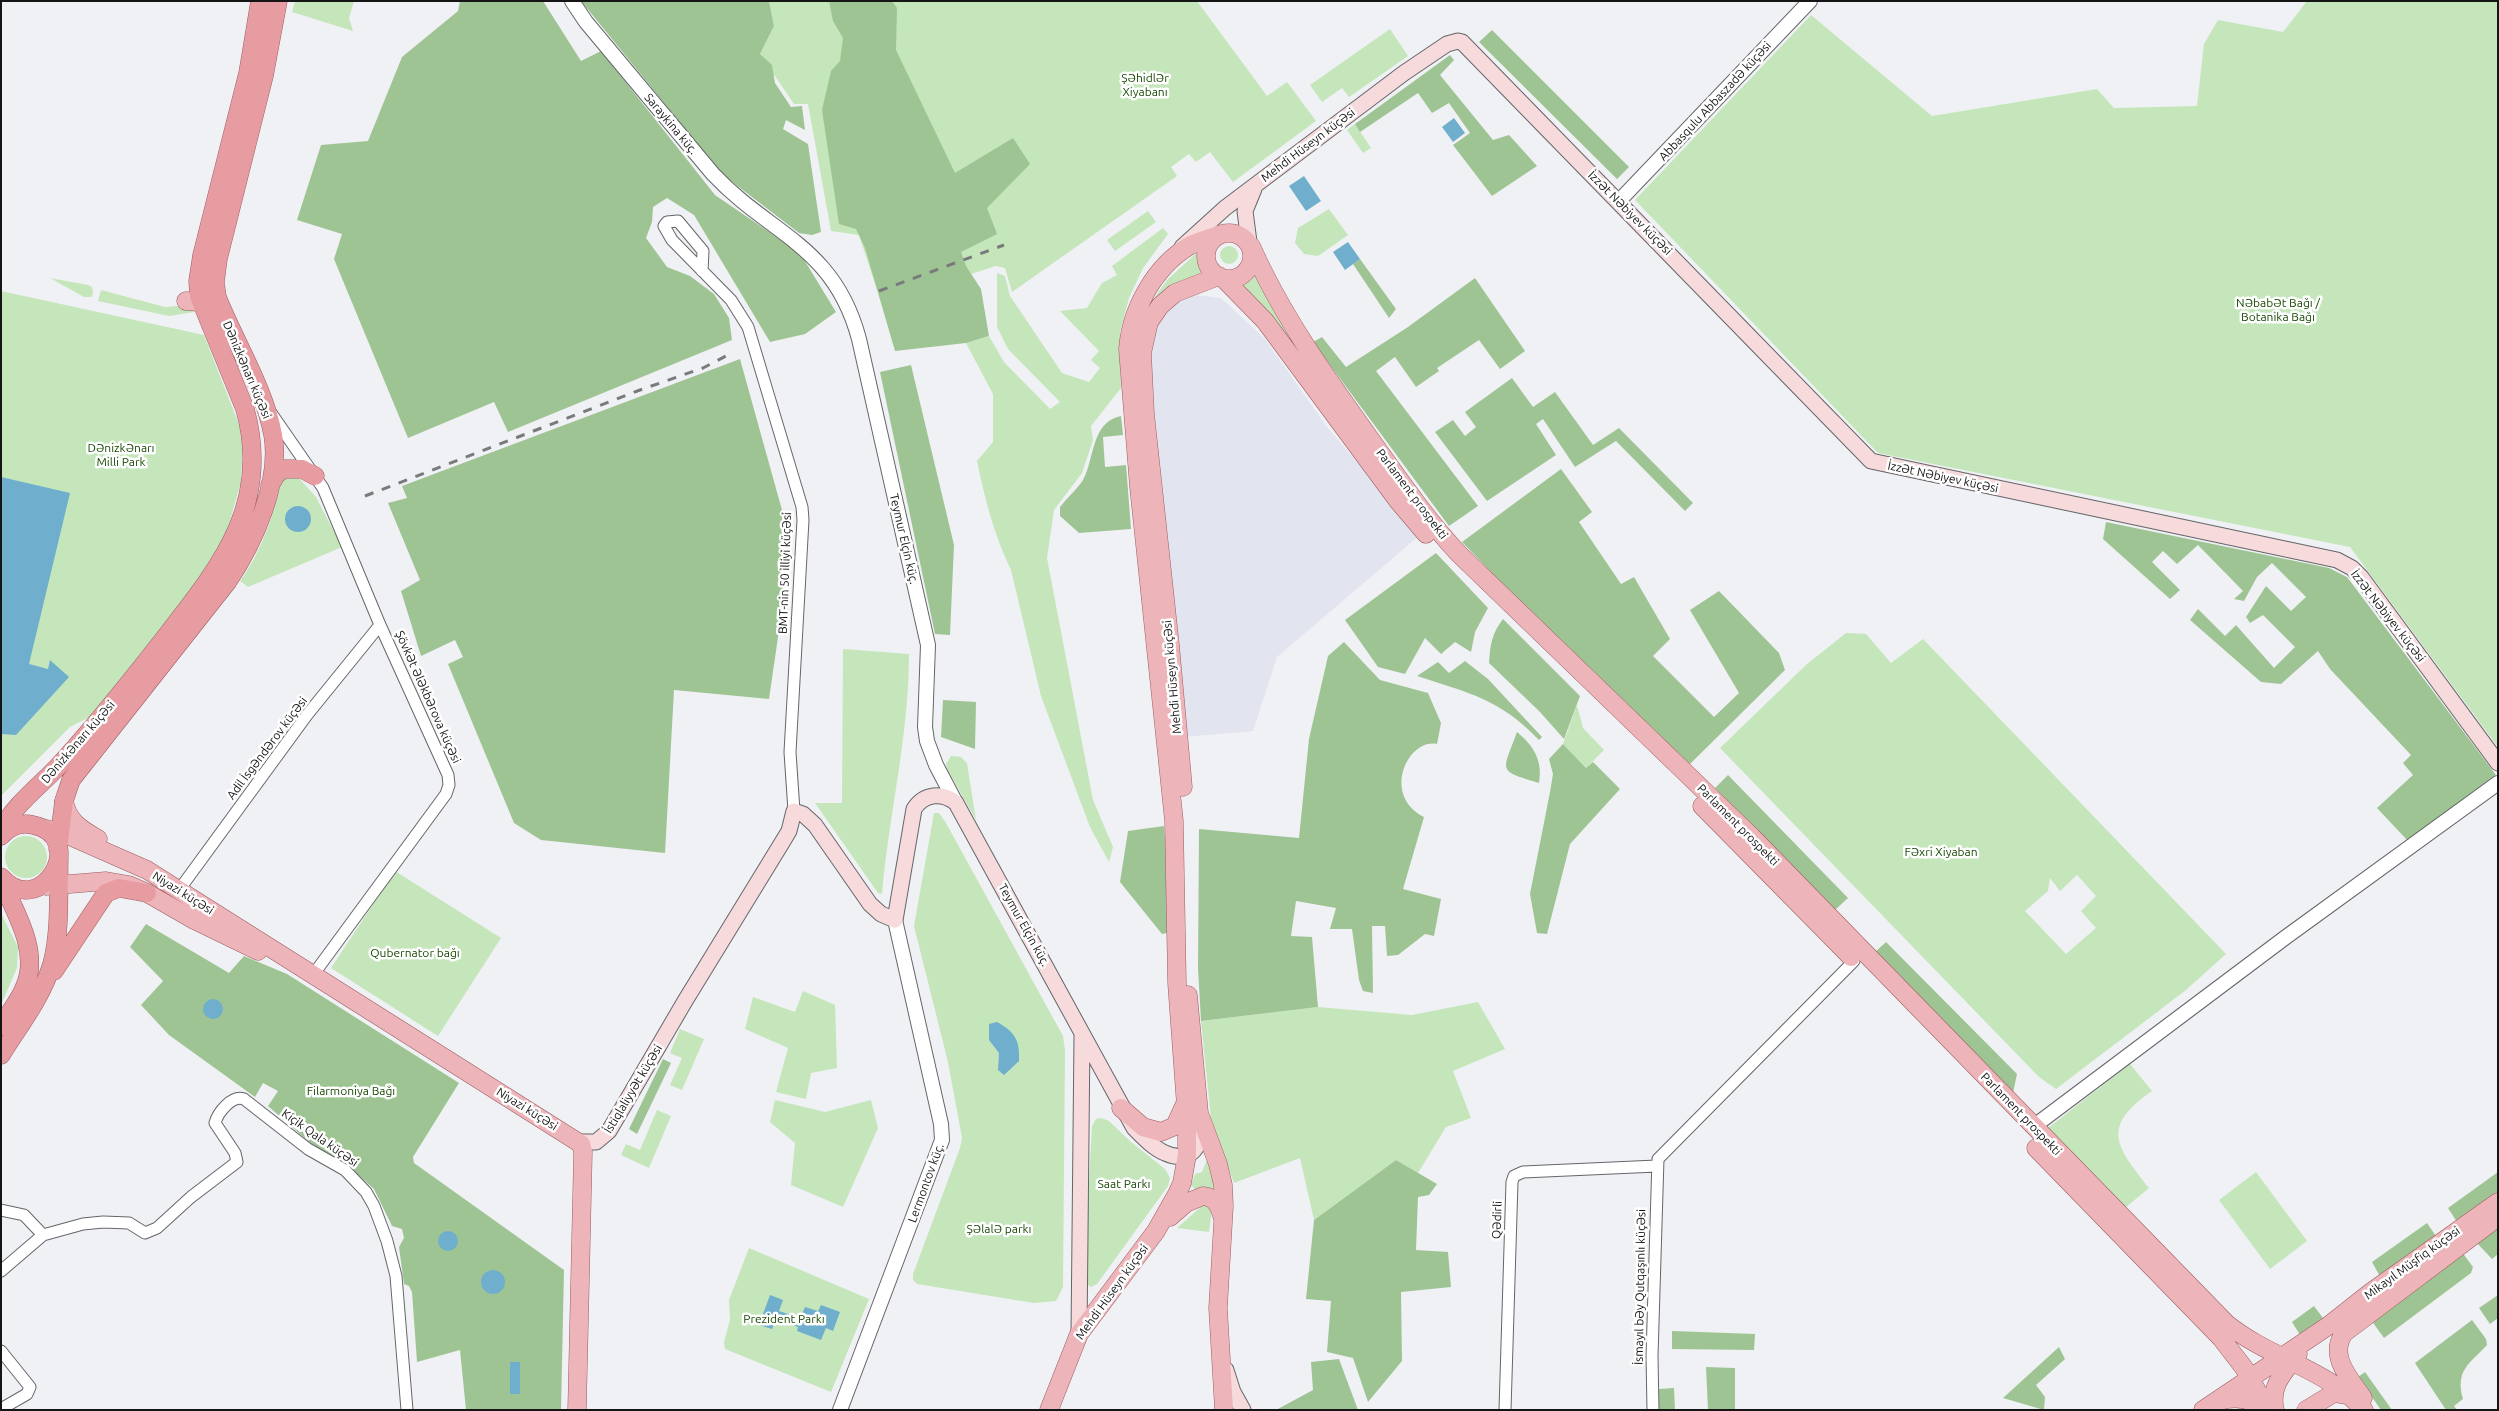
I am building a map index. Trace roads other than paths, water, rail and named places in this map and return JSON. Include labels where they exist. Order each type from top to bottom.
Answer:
[{"type":"highway","name":"Dənizkənarı küçəsi","points":[[1,830],[13,812],[56,769],[128,685],[215,573],[238,529],[251,482],[252,441],[245,409],[195,297],[202,255],[248,73],[260,1]]},
{"type":"highway","name":"Dənizkənarı küçəsi","points":[[59,846],[64,801],[71,780],[236,569],[255,532],[269,488],[274,447],[270,421],[220,306],[215,290],[216,270],[264,76],[278,1]]},
{"type":"highway","points":[[269,488],[276,475],[283,468],[302,469],[319,482]]},
{"type":"highway","points":[[1,836],[12,827],[24,824],[35,825],[52,837],[59,846],[54,954],[42,988]]},
{"type":"highway","points":[[1,879],[17,888],[38,887],[53,875],[59,846]]},
{"type":"highway","points":[[1,879],[27,942],[30,966],[23,991],[1,1026]]},
{"type":"highway","points":[[1,1056],[42,988],[106,893],[119,888],[147,893]]},
{"type":"main road","name":"İzzət Nəbiyev küçəsi","points":[[1458,40],[1467,46],[1871,461],[2318,554],[2337,560],[2352,568],[2498,763]]},
{"type":"main road","name":"Mehdi Hüseyn küçəsi","points":[[1185,1096],[1177,983],[1174,821],[1139,487],[1128,349],[1130,329],[1136,312],[1168,263],[1198,231],[1257,183],[1404,73],[1447,44],[1458,40]]},
{"type":"main road","points":[[1225,208],[1214,223],[1210,268],[1221,277],[1235,278],[1249,268],[1253,257],[1245,211],[1248,198],[1257,183]]},
{"type":"main road","points":[[1212,241],[1238,234],[1250,244]]},
{"type":"main road","name":"Mehdi Hüseyn küçəsi","points":[[1168,263],[1191,245],[1212,241]]},
{"type":"main road","name":"Parlament prospekti","points":[[1250,244],[1283,311],[1320,368],[1440,534],[1519,614],[1750,836],[2227,1324],[2246,1339],[2335,1384],[2351,1396],[2364,1410]]},
{"type":"main road","name":"Mehdi Hüseyn küçəsi","points":[[1221,277],[1175,293],[1160,306],[1149,322],[1142,353],[1145,414],[1170,645],[1186,821],[1188,856],[1187,982],[1201,1120],[1221,1174],[1224,1220],[1218,1308],[1224,1410]]},
{"type":"main road","name":"Parlament prospekti","points":[[1221,277],[1265,320],[1398,501],[1450,562],[1684,788],[2230,1349],[2249,1378],[2266,1410]]},
{"type":"main road","points":[[195,297],[220,306]]},
{"type":"main road","name":"Lermontov küç.","points":[[895,920],[914,809],[929,796],[942,796],[956,803]]},
{"type":"main road","points":[[64,801],[68,815],[74,824],[147,870]]},
{"type":"main road","name":"Teymur Elçin küç.","points":[[956,803],[1082,1032]]},
{"type":"main road","points":[[794,811],[803,814],[815,825],[870,904],[881,914],[895,920]]},
{"type":"main road","name":"İstiqlaliyyət küçəsi","points":[[579,1142],[596,1142],[609,1131],[685,1001],[786,836],[794,811]]},
{"type":"main road","name":"Niyazi küçəsi","points":[[59,846],[147,870],[579,1142]]},
{"type":"main road","name":"Niyazi küçəsi","points":[[38,887],[106,881],[120,882],[147,893],[206,926],[317,977]]},
{"type":"main road","points":[[1082,1032],[1121,1108],[1134,1128],[1155,1148],[1169,1154],[1186,1155],[1195,1150],[1199,1144],[1201,1120]]},
{"type":"main road","points":[[1079,1334],[1082,1032]]},
{"type":"main road","points":[[1121,1108],[1143,1127],[1155,1131],[1166,1131],[1179,1121],[1185,1096]]},
{"type":"main road","points":[[1156,1231],[1182,1183],[1186,1155],[1185,1096]]},
{"type":"main road","points":[[577,1410],[583,1152],[579,1142]]},
{"type":"main road","points":[[1156,1231],[1186,1203],[1202,1196],[1214,1200],[1219,1206],[1224,1220]]},
{"type":"main road","name":"Mikayıl Müşfiq küçəsi","points":[[2207,1407],[2249,1378],[2285,1360],[2379,1287],[2498,1202]]},
{"type":"main road","name":"Mikayıl Müşfiq küçəsi","points":[[2371,1410],[2345,1370],[2337,1349],[2344,1333],[2361,1318],[2498,1217]]},
{"type":"main road","name":"Mehdi Hüseyn küçəsi","points":[[1049,1410],[1079,1334],[1156,1231]]},
{"type":"main road","points":[[1220,1348],[1230,1386],[1243,1410]]},
{"type":"main road","points":[[2207,1407],[2225,1388],[2232,1374],[2234,1362],[2230,1349]]},
{"type":"main road","points":[[2275,1410],[2274,1389],[2285,1360]]},
{"type":"main road","points":[[2306,1410],[2334,1393],[2351,1396]]},
{"type":"main road","points":[[2207,1407],[2237,1398],[2254,1402],[2266,1410]]},
{"type":"street","name":"Saraykina küç.","points":[[572,1],[586,22],[713,174],[725,186],[800,243],[822,265],[835,283],[858,335]]},
{"type":"street","name":"Abbasqulu Abbaszadə küçəsi","points":[[1619,201],[1810,1]]},
{"type":"street","name":"BMT-nin 50 illiyi küçəsi","points":[[702,271],[732,300],[752,337],[802,507],[803,520],[790,752],[794,811]]},
{"type":"street","name":"Teymur Elçin küç.","points":[[858,335],[928,645],[925,727],[927,741],[936,765],[956,803]]},
{"type":"street","name":"Şövkət Ələkbərova küçəsi","points":[[263,402],[319,482],[380,625],[448,775],[449,785],[446,794],[317,977]]},
{"type":"street","name":"Adil İsgəndərov küçəsi","points":[[179,890],[308,715],[380,625]]},
{"type":"street","points":[[2033,1127],[2498,783]]},
{"type":"street","name":"Lermontov küç.","points":[[840,1410],[942,1140],[941,1124],[895,920]]},
{"type":"street","points":[[1657,1166],[1662,1154],[1854,961]]},
{"type":"street","name":"Kiçik Qala küçəsi","points":[[43,1235],[83,1224],[104,1222],[129,1223],[142,1233],[151,1232],[191,1197],[234,1165],[237,1158],[216,1128],[216,1118],[236,1098],[244,1099],[308,1149],[345,1170],[366,1192],[387,1241],[396,1276],[407,1410]]},
{"type":"street","name":"Qədirli","points":[[1505,1410],[1512,1182],[1514,1176],[1523,1172],[1657,1166]]},
{"type":"street","name":"İsmayıl bəy Qutqaşınlı küçəsi","points":[[1652,1410],[1657,1166]]},
{"type":"street","points":[[1,1210],[24,1215],[43,1235],[1,1271]]},
{"type":"street","points":[[1,1351],[30,1387],[27,1394],[1,1409]]},
{"type":"water","points":[[1454,118],[1465,133],[1453,142],[1442,127]]},
{"type":"water","points":[[1304,176],[1321,201],[1306,211],[1289,186]]},
{"type":"water","points":[[1348,242],[1360,259],[1345,270],[1333,252]]},
{"type":"water","points":[[1,477],[70,493],[29,664],[48,669],[50,660],[69,677],[16,735],[1,734]]},
{"type":"water","points":[[298,506],[307,510],[311,519],[307,528],[298,532],[289,528],[285,519],[289,510]]},
{"type":"water","points":[[213,999],[220,1002],[223,1009],[220,1016],[213,1019],[206,1016],[203,1009],[206,1002]]},
{"type":"water","points":[[997,1022],[1012,1033],[1019,1047],[1019,1061],[1004,1075],[998,1070],[999,1053],[989,1040],[989,1024]]},
{"type":"water","points":[[448,1231],[455,1234],[458,1241],[455,1248],[448,1251],[441,1248],[438,1241],[441,1234]]},
{"type":"water","points":[[493,1270],[501,1274],[505,1282],[501,1290],[493,1294],[485,1290],[481,1282],[485,1274]]},
{"type":"water","points":[[770,1295],[783,1300],[779,1311],[800,1318],[805,1307],[818,1311],[821,1305],[840,1312],[833,1331],[826,1328],[821,1340],[797,1331],[798,1327],[776,1319],[772,1329],[759,1325]]},
{"type":"water","points":[[510,1362],[520,1362],[520,1394],[510,1394]]},
{"type":"railway","points":[[879,291],[1004,245]]},
{"type":"railway","points":[[365,496],[640,390],[703,368],[726,356]]},
{"type":"park label","name":"Şəhidlər Xiyabanı","points":[[1145,85]]},
{"type":"park label","name":"Nəbabət Bağı / Botanika Bağı","points":[[2278,310]]},
{"type":"park label","name":"Dənizkənarı Milli Park","points":[[121,455]]},
{"type":"park label","name":"Fəxri Xiyaban","points":[[1941,852]]},
{"type":"park label","name":"Qubernator bağı","points":[[415,953]]},
{"type":"park label","name":"Filarmoniya Bağı","points":[[351,1091]]},
{"type":"park label","name":"Saat Parkı","points":[[1124,1184]]},
{"type":"park label","name":"Şəlalə parkı","points":[[999,1229]]},
{"type":"park label","name":"Prezident Parkı","points":[[784,1319]]}]
